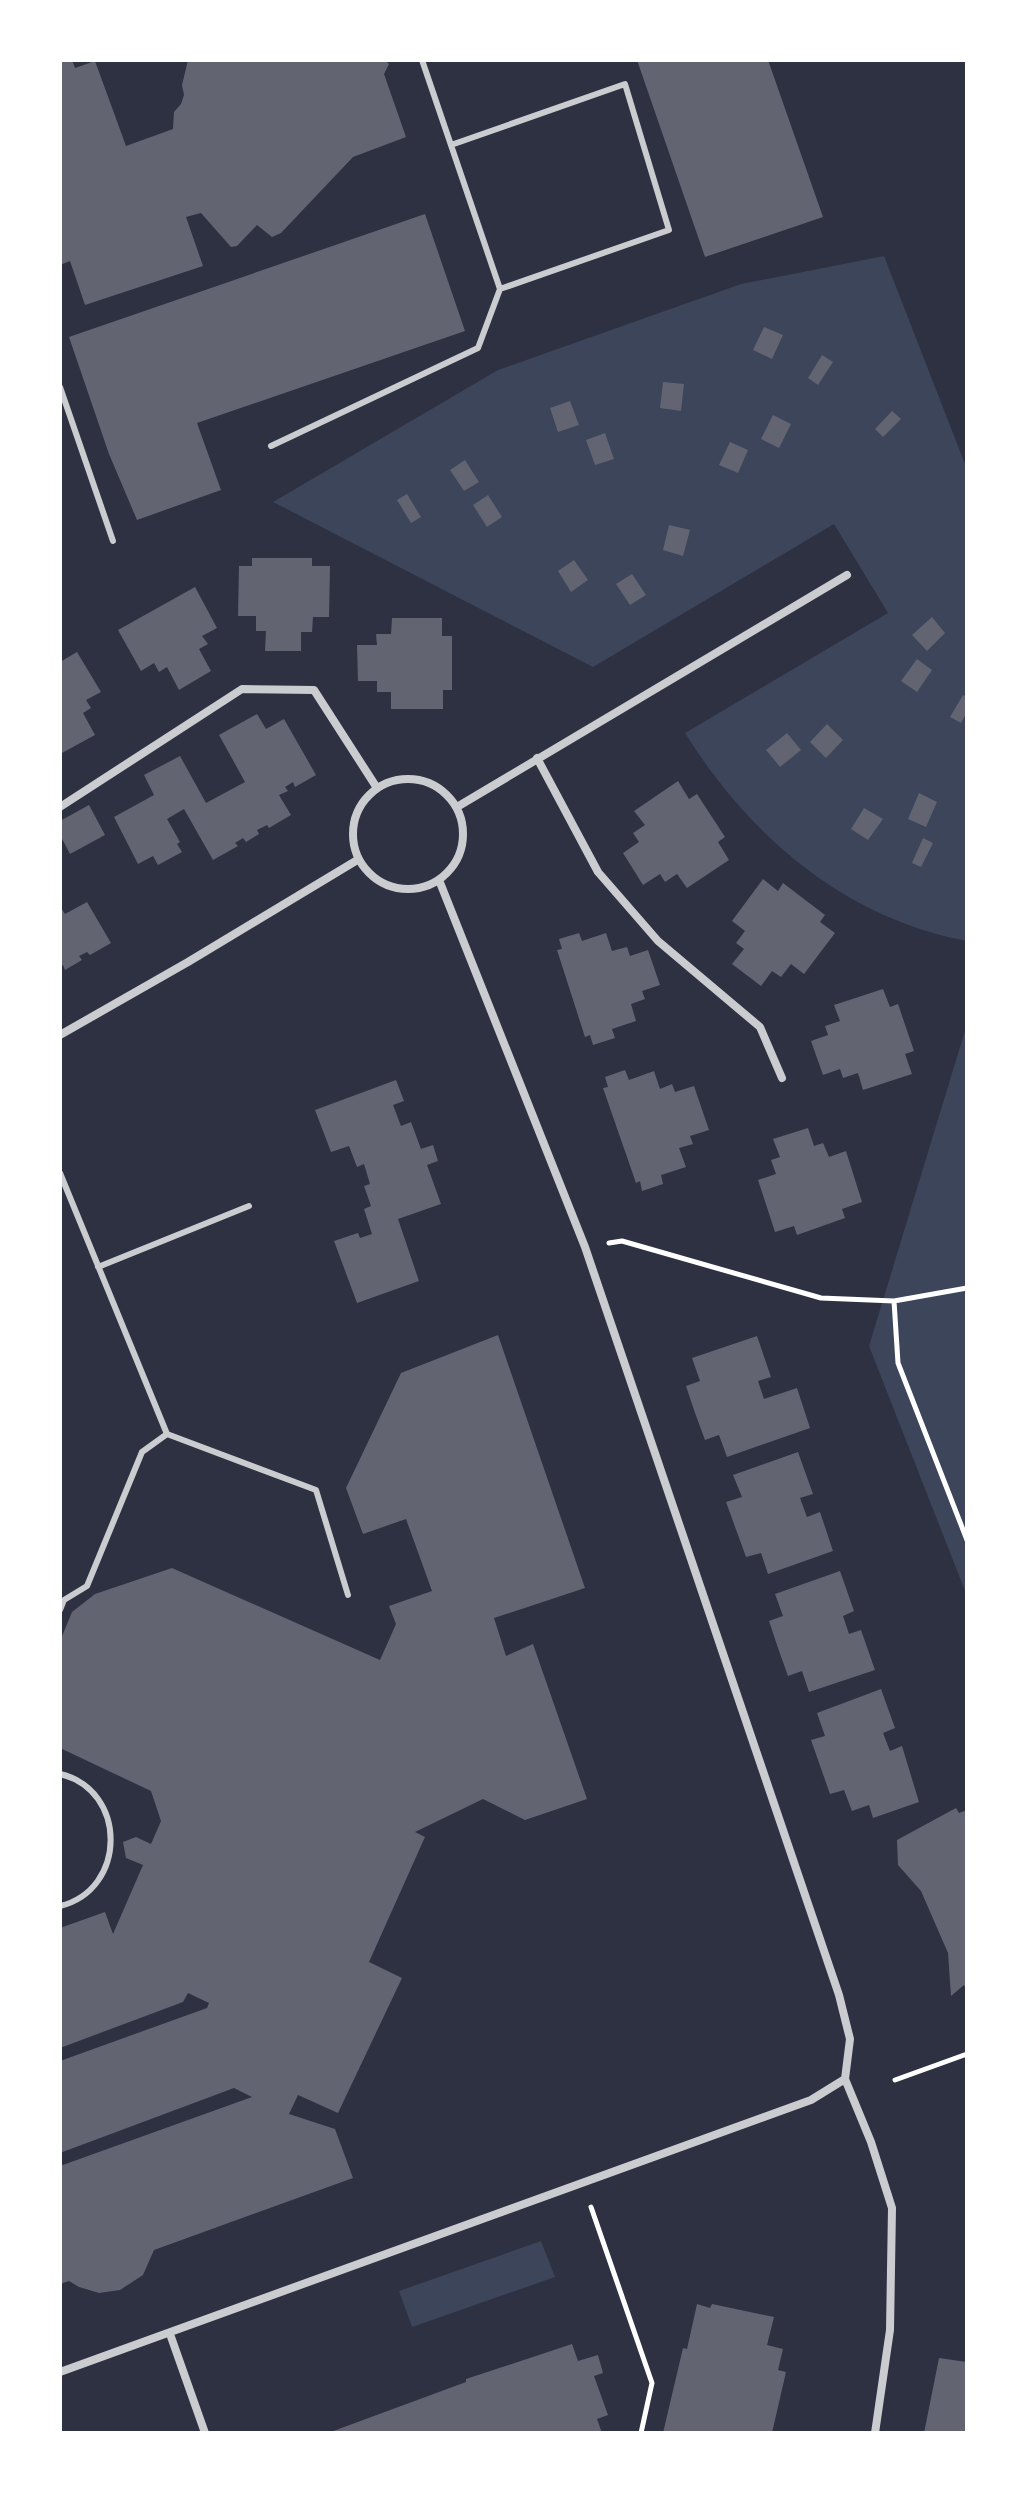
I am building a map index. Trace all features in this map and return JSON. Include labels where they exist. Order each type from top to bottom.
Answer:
[{"type":"street","points":[[457,807],[847,575]]},
{"type":"street","points":[[60,807],[242,689],[314,690],[377,788]]},
{"type":"street","points":[[537,758],[598,872],[658,941],[760,1027],[782,1078]]},
{"type":"street","points":[[421,780],[436,785],[457,807],[463,833],[462,847],[450,871],[439,880],[425,887],[394,887],[380,881],[359,859],[355,846],[355,819],[367,796],[377,788],[391,781],[421,780]]},
{"type":"street","points":[[60,1035],[359,859]]},
{"type":"street","points":[[439,880],[585,1247],[839,1995],[850,2039],[845,2079],[871,2142],[892,2208],[890,2330],[875,2433]]},
{"type":"street","points":[[60,2372],[811,2100],[845,2079]]},
{"type":"street","points":[[170,2334],[205,2433]]},
{"type":"lane","points":[[271,446],[478,348],[500,289],[422,60]]},
{"type":"lane","points":[[451,145],[625,84],[669,230],[500,289]]},
{"type":"lane","points":[[60,387],[113,541]]},
{"type":"lane","points":[[60,1173],[167,1434],[316,1490],[348,1595]]},
{"type":"lane","points":[[98,1267],[249,1206]]},
{"type":"lane","points":[[60,1610],[64,1600],[87,1586],[142,1452],[167,1434]]},
{"type":"lane","points":[[60,1774],[88,1787],[102,1803],[111,1825],[112,1849],[105,1871],[90,1891],[71,1904],[60,1906]]},
{"type":"path","points":[[585,1247],[622,1241],[821,1298],[894,1301],[967,1288]]},
{"type":"path","points":[[894,1301],[898,1363],[967,1540]]},
{"type":"path","points":[[895,2080],[967,2054]]},
{"type":"path","points":[[583,2183],[652,2383],[641,2433]]},
{"type":"shaded area","points":[[884,256],[967,469],[967,941],[923,930],[881,913],[841,893],[805,867],[739,806],[685,733],[888,613],[834,524],[593,667],[273,502],[498,370],[741,284]]},
{"type":"shaded area","points":[[967,1024],[967,1596],[869,1346]]},
{"type":"shaded area","points":[[541,2241],[555,2277],[412,2327],[399,2291]]},
{"type":"building","points":[[60,60],[72,60],[75,68],[95,61],[126,146],[173,129],[174,112],[184,95],[182,85],[188,60],[385,60],[389,64],[384,74],[406,137],[353,157],[281,233],[272,237],[257,225],[237,246],[231,247],[201,213],[186,217],[203,266],[85,305],[70,261],[60,265]]},
{"type":"building","points":[[637,60],[768,60],[823,217],[705,257]]},
{"type":"building","points":[[425,214],[465,331],[197,423],[221,490],[137,520],[109,454],[69,337]]},
{"type":"building","points":[[764,327],[783,335],[772,359],[753,350]]},
{"type":"building","points":[[822,355],[833,362],[818,385],[808,378]]},
{"type":"building","points":[[663,382],[684,384],[681,411],[660,408]]},
{"type":"building","points":[[570,401],[579,425],[558,432],[550,408]]},
{"type":"building","points":[[892,411],[901,419],[883,437],[875,429]]},
{"type":"building","points":[[773,415],[791,424],[779,448],[761,439]]},
{"type":"building","points":[[605,433],[614,459],[595,465],[586,440]]},
{"type":"building","points":[[730,442],[748,450],[738,473],[719,465]]},
{"type":"building","points":[[465,460],[479,482],[464,491],[450,470]]},
{"type":"building","points":[[407,494],[421,517],[411,523],[397,500]]},
{"type":"building","points":[[488,495],[502,517],[487,527],[473,505]]},
{"type":"building","points":[[669,525],[690,530],[683,556],[663,550]]},
{"type":"building","points":[[252,558],[312,558],[312,566],[330,566],[329,617],[313,617],[312,632],[301,632],[301,651],[265,651],[266,631],[256,631],[256,616],[238,616],[239,566],[252,566]]},
{"type":"building","points":[[574,560],[588,580],[571,592],[558,571]]},
{"type":"building","points":[[632,574],[646,595],[630,605],[616,584]]},
{"type":"building","points":[[195,587],[217,628],[202,636],[208,644],[199,649],[211,671],[179,690],[167,667],[159,672],[154,663],[141,671],[118,630]]},
{"type":"building","points":[[932,617],[945,633],[927,651],[912,635]]},
{"type":"building","points":[[392,618],[442,618],[442,636],[452,636],[452,690],[443,690],[443,709],[391,709],[391,692],[377,692],[377,681],[358,681],[357,645],[377,645],[376,634],[391,634]]},
{"type":"building","points":[[77,652],[101,692],[86,700],[91,708],[83,713],[95,735],[62,753],[60,662]]},
{"type":"building","points":[[917,659],[932,670],[917,692],[901,681]]},
{"type":"building","points":[[963,695],[967,697],[967,712],[961,723],[950,717]]},
{"type":"building","points":[[257,714],[266,729],[284,719],[316,775],[295,787],[293,782],[285,787],[288,791],[279,795],[291,815],[269,828],[267,825],[257,830],[259,834],[246,842],[243,838],[235,843],[238,846],[213,860],[184,809],[167,819],[182,852],[158,865],[153,856],[138,864],[114,817],[154,795],[144,775],[180,756],[206,803],[245,782],[219,735]]},
{"type":"building","points":[[827,724],[843,740],[826,758],[810,742]]},
{"type":"building","points":[[787,733],[801,750],[780,767],[766,750]]},
{"type":"building","points":[[678,781],[689,799],[697,794],[725,837],[718,842],[729,860],[687,888],[677,874],[665,882],[660,874],[643,885],[623,853],[639,842],[633,833],[645,825],[634,811]]},
{"type":"building","points":[[919,793],[937,802],[926,827],[908,819]]},
{"type":"building","points":[[89,805],[105,835],[70,854],[60,835],[60,821]]},
{"type":"building","points":[[864,808],[883,819],[868,840],[851,829]]},
{"type":"building","points":[[923,838],[933,843],[921,867],[912,863]]},
{"type":"building","points":[[763,879],[778,891],[783,883],[825,915],[820,922],[835,933],[804,974],[791,964],[781,977],[772,971],[761,986],[732,964],[744,949],[736,943],[745,931],[732,921]]},
{"type":"building","points":[[87,902],[111,943],[90,955],[87,952],[79,956],[82,960],[65,970],[63,965],[60,967],[60,906],[65,914]]},
{"type":"building","points":[[579,933],[582,941],[606,933],[612,951],[627,947],[630,956],[648,950],[660,985],[642,991],[645,999],[631,1004],[636,1021],[612,1029],[615,1038],[593,1045],[590,1035],[585,1037],[557,950],[562,949],[559,939]]},
{"type":"building","points":[[883,989],[890,1007],[898,1004],[914,1051],[905,1054],[912,1074],[863,1090],[858,1073],[843,1078],[840,1069],[823,1075],[811,1041],[828,1035],[825,1026],[840,1021],[834,1005]]},
{"type":"building","points":[[625,1070],[629,1080],[654,1071],[660,1089],[672,1084],[675,1092],[694,1086],[709,1130],[690,1136],[693,1144],[679,1148],[686,1167],[661,1175],[663,1184],[642,1191],[640,1181],[636,1183],[603,1088],[608,1087],[605,1077]]},
{"type":"building","points":[[396,1080],[404,1101],[393,1105],[401,1126],[411,1122],[421,1149],[433,1145],[438,1161],[427,1165],[441,1204],[398,1219],[419,1281],[357,1303],[334,1241],[358,1233],[360,1238],[372,1234],[364,1209],[371,1206],[364,1186],[370,1184],[364,1164],[357,1167],[349,1146],[331,1152],[315,1110]]},
{"type":"building","points":[[808,1128],[814,1146],[823,1143],[829,1157],[846,1151],[862,1202],[842,1209],[845,1218],[797,1235],[794,1226],[775,1232],[758,1180],[776,1174],[771,1160],[780,1157],[773,1139]]},
{"type":"building","points":[[498,1335],[585,1588],[494,1618],[506,1656],[533,1644],[587,1799],[525,1820],[483,1799],[415,1832],[425,1837],[369,1962],[402,1978],[338,2113],[298,2095],[289,2114],[335,2129],[353,2178],[154,2250],[143,2275],[120,2290],[99,2293],[69,2281],[60,2284],[60,2166],[252,2097],[234,2088],[60,2153],[60,2061],[207,2008],[209,2003],[188,1993],[183,2002],[60,2048],[60,1928],[105,1912],[113,1934],[143,1865],[126,1858],[123,1842],[136,1837],[151,1844],[161,1821],[151,1791],[60,1748],[60,1641],[72,1612],[95,1594],[172,1568],[380,1660],[396,1624],[389,1606],[432,1591],[406,1519],[363,1534],[346,1488],[401,1373]]},
{"type":"building","points":[[757,1336],[771,1377],[758,1381],[764,1399],[797,1388],[810,1428],[727,1457],[719,1435],[705,1440],[695,1413],[686,1386],[700,1381],[692,1358]]},
{"type":"building","points":[[798,1452],[813,1494],[800,1498],[807,1517],[820,1512],[833,1551],[768,1574],[761,1553],[746,1557],[726,1502],[742,1497],[733,1475]]},
{"type":"building","points":[[840,1571],[854,1611],[843,1616],[849,1634],[861,1630],[875,1670],[809,1692],[802,1671],[788,1676],[778,1648],[769,1621],[783,1616],[775,1594]]},
{"type":"building","points":[[881,1689],[895,1728],[883,1733],[890,1751],[902,1746],[919,1802],[873,1818],[869,1805],[852,1811],[844,1790],[830,1794],[811,1740],[825,1736],[817,1713]]},
{"type":"building","points":[[956,1808],[959,1813],[967,1810],[967,1991],[964,1985],[951,1996],[948,1953],[921,1891],[898,1865],[897,1840]]},
{"type":"building","points":[[697,2304],[710,2308],[712,2304],[774,2317],[767,2345],[783,2349],[778,2370],[786,2372],[772,2433],[663,2433]]},
{"type":"building","points":[[572,2344],[578,2361],[598,2355],[603,2373],[594,2376],[608,2415],[597,2419],[602,2433],[328,2433],[466,2382],[466,2379]]},
{"type":"building","points":[[939,2358],[967,2362],[967,2433],[924,2433]]}]
